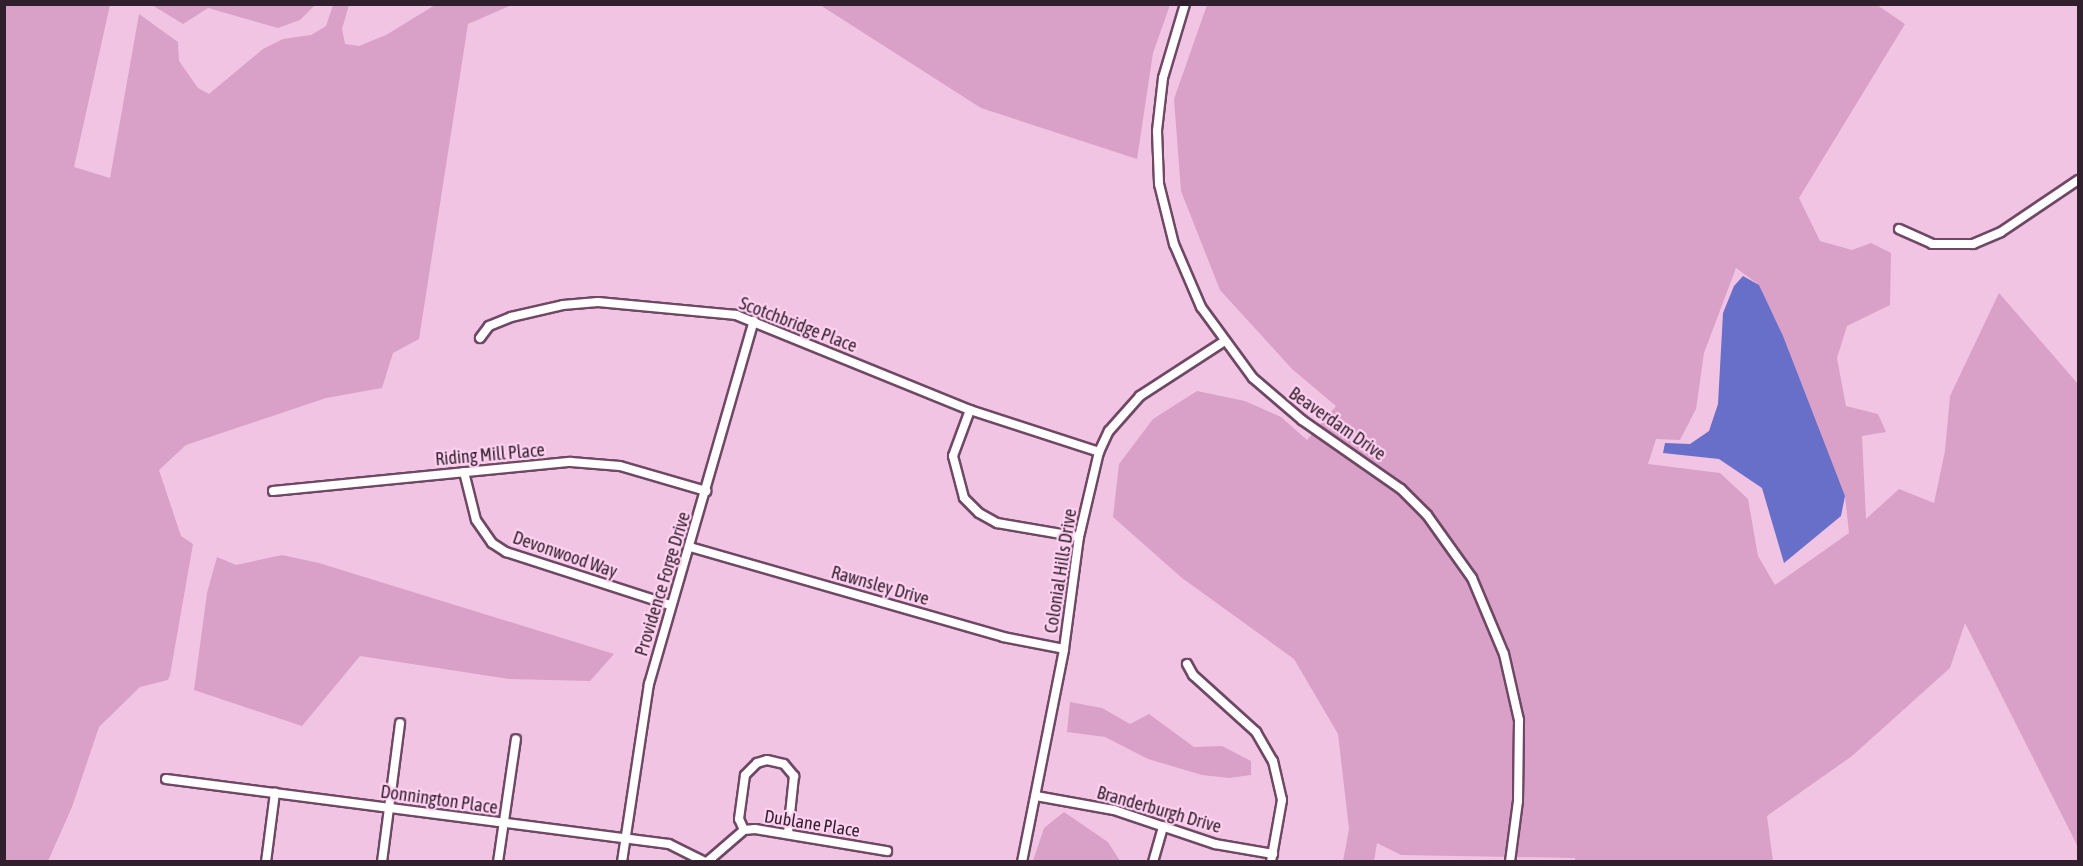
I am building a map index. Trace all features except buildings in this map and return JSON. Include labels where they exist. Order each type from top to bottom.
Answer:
[{"type":"street","name":"Beaverdam Drive","points":[[1185,4],[1163,78],[1157,131],[1159,184],[1174,244],[1201,308],[1223,342],[1280,403],[1401,489],[1427,515],[1472,578],[1504,654],[1519,720],[1518,801],[1510,861]]},
{"type":"street","points":[[1899,229],[1932,244],[1973,244],[2001,232],[2079,180]]},
{"type":"street","name":"Scotchbridge Place","points":[[480,338],[489,326],[511,317],[563,305],[598,302],[736,315],[970,410],[1099,452]]},
{"type":"street","name":"Providence Forge Drive","points":[[622,861],[642,716],[670,605],[690,547],[754,321]]},
{"type":"street","name":"Colonial Hills Drive","points":[[1022,861],[1064,649],[1079,537],[1099,452],[1109,430],[1140,396],[1223,342]]},
{"type":"street","points":[[970,410],[953,456],[964,498],[979,513],[997,523],[1079,537]]},
{"type":"street","name":"Riding Mill Place","points":[[273,491],[464,472],[593,463],[642,471],[706,491]]},
{"type":"street","name":"Devonwood Way","points":[[464,472],[476,520],[492,543],[506,552],[670,605]]},
{"type":"street","name":"Rawnsley Drive","points":[[690,547],[1003,637],[1064,649]]},
{"type":"street","points":[[1187,664],[1193,675],[1256,732],[1267,747],[1282,800],[1272,858]]},
{"type":"street","points":[[382,861],[400,723]]},
{"type":"street","points":[[498,861],[516,739]]},
{"type":"street","points":[[744,830],[739,819],[745,775],[757,763],[768,760],[784,765],[794,777],[788,833]]},
{"type":"street","name":"Donnington Place","points":[[166,779],[669,844],[706,861]]},
{"type":"street","points":[[266,861],[275,793]]},
{"type":"street","name":"Branderburgh Drive","points":[[1036,796],[1114,810],[1215,843],[1272,858]]},
{"type":"street","points":[[1153,861],[1163,826]]},
{"type":"street","name":"Dublane Place","points":[[706,861],[744,830],[788,833],[887,851]]},
{"type":"shaded area","points":[[4,5],[110,5],[74,167],[110,178],[139,14],[178,42],[179,61],[198,88],[209,94],[263,49],[283,39],[311,35],[326,26],[333,5],[349,5],[342,29],[345,44],[359,46],[386,35],[435,5],[512,5],[468,24],[419,339],[393,353],[382,388],[326,398],[186,445],[159,470],[181,536],[193,544],[170,675],[168,680],[140,687],[99,727],[72,807],[48,861],[5,861]]},
{"type":"shaded area","points":[[152,5],[315,5],[300,20],[278,28],[208,8],[183,24]]},
{"type":"shaded area","points":[[820,5],[1170,5],[1153,53],[1137,159],[981,108]]},
{"type":"shaded area","points":[[1207,5],[1877,5],[1905,24],[1799,198],[1820,241],[1852,250],[1871,243],[1891,253],[1890,305],[1847,326],[1837,358],[1846,406],[1878,414],[1886,432],[1862,436],[1866,519],[1899,489],[1934,503],[1945,451],[1950,396],[1999,293],[2078,384],[2078,847],[1965,623],[1950,668],[1852,756],[1767,816],[1773,861],[1575,862],[1575,858],[1401,855],[1377,843],[1374,861],[1343,861],[1349,829],[1338,734],[1294,659],[1182,578],[1113,517],[1119,464],[1153,419],[1197,391],[1245,401],[1281,417],[1307,440],[1336,406],[1292,369],[1220,290],[1181,191],[1174,99]],"holes":[[[1736,268],[1759,285],[1845,496],[1849,533],[1775,585],[1758,556],[1748,499],[1720,473],[1648,464],[1656,439],[1680,440],[1696,409],[1704,353]]]},
{"type":"shaded area","points":[[282,555],[319,563],[614,654],[590,681],[509,679],[360,656],[302,726],[194,690],[207,593],[217,557],[236,565]]},
{"type":"shaded area","points":[[1070,702],[1102,708],[1130,724],[1149,714],[1194,747],[1222,746],[1251,761],[1251,775],[1229,778],[1202,775],[1148,759],[1105,737],[1067,732]]},
{"type":"shaded area","points":[[1064,812],[1108,842],[1120,861],[1033,861],[1044,828]]},
{"type":"water","points":[[1743,276],[1759,285],[1783,336],[1845,496],[1841,516],[1784,563],[1762,488],[1719,459],[1663,453],[1665,443],[1690,444],[1709,431],[1718,404],[1723,313],[1734,286]]}]
